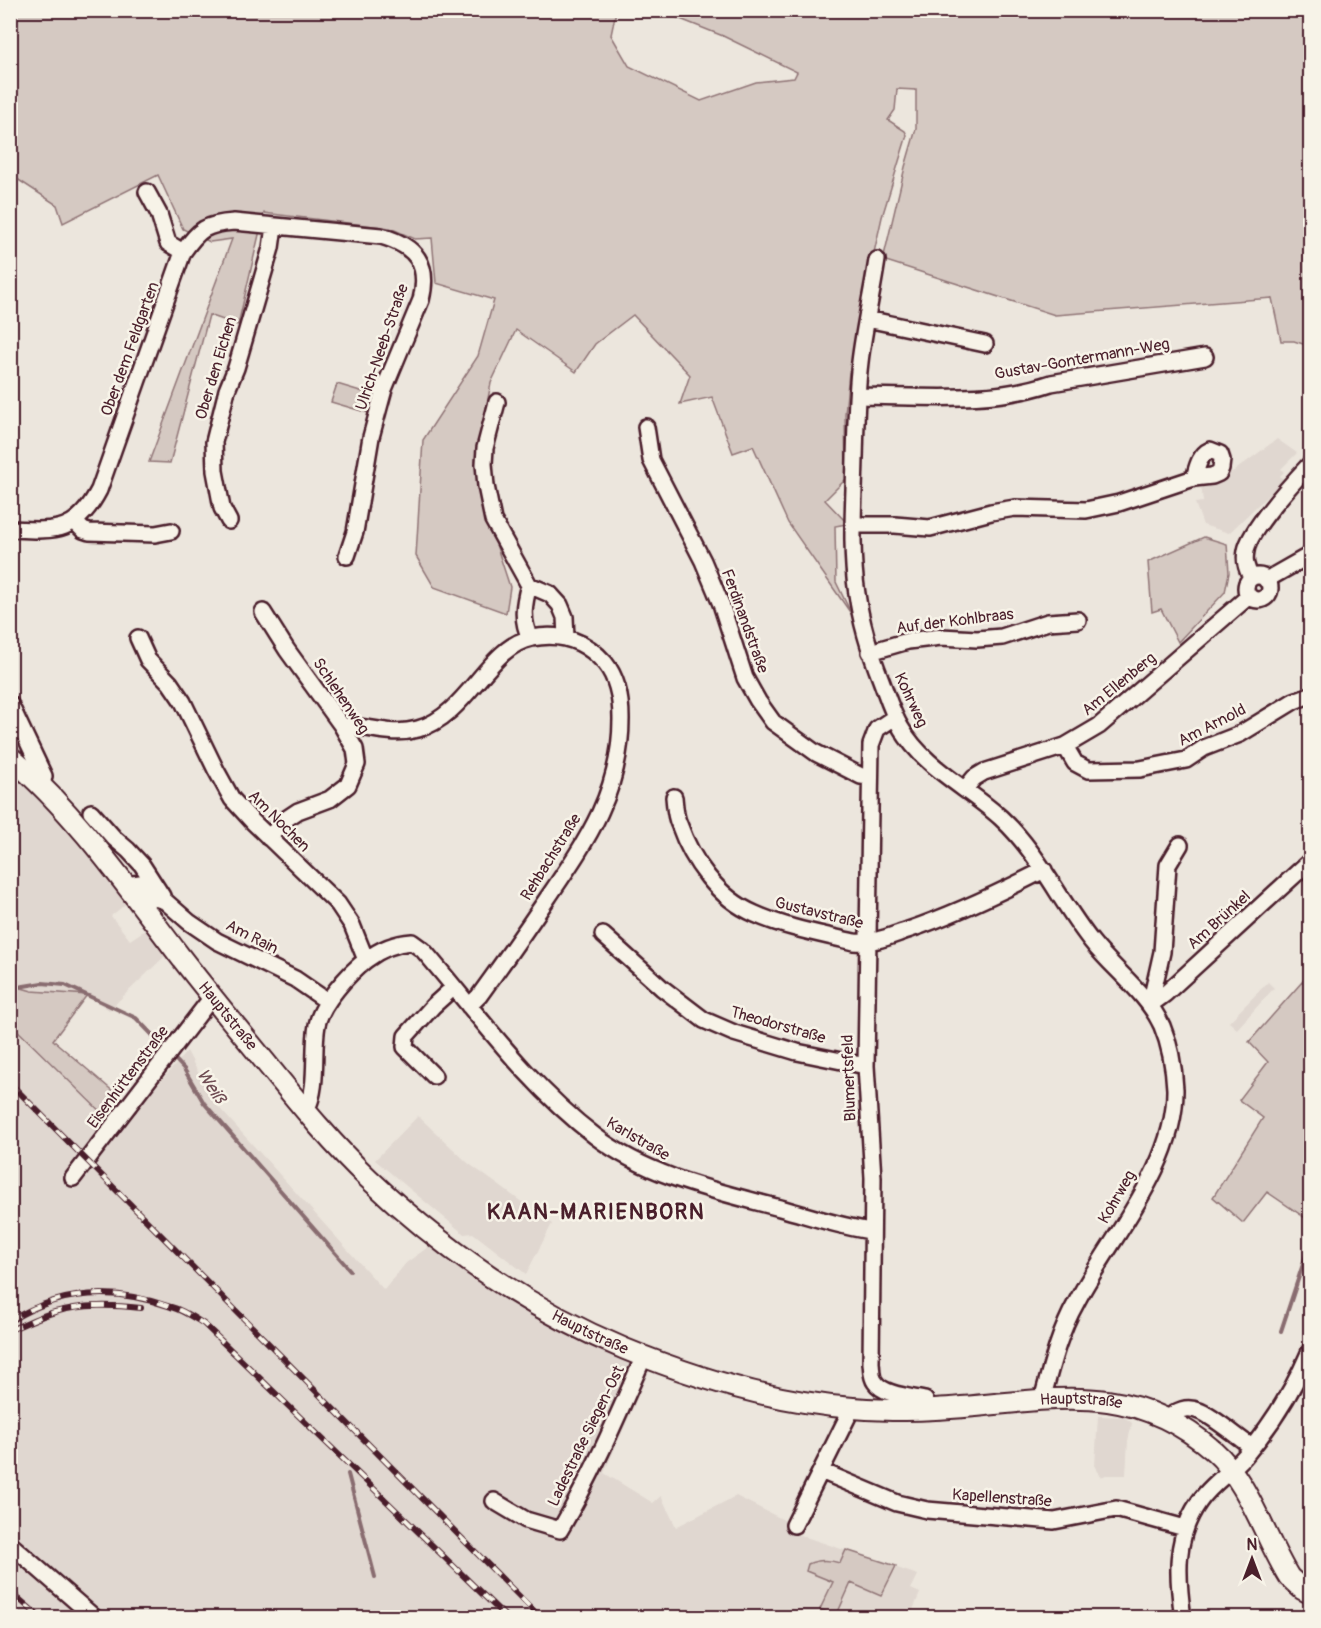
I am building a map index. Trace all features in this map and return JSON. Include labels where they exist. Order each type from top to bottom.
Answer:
[{"type":"main road","name":"Hauptstraße","points":[[10,757],[42,785],[126,885],[212,997],[306,1111],[367,1178],[438,1239],[520,1298],[602,1339],[644,1356],[709,1380],[776,1398],[852,1408],[931,1410],[1042,1400],[1100,1399],[1136,1406],[1168,1419],[1217,1453],[1231,1470],[1289,1577],[1302,1589],[1311,1593]]},
{"type":"street","points":[[147,192],[159,214],[168,243],[183,252]]},
{"type":"street","name":"Ulrich-Neeb-Straße","points":[[183,252],[197,232],[217,223],[234,222],[381,236],[398,241],[409,248],[423,267],[424,289],[421,300],[384,389],[370,438],[355,532],[347,556]]},
{"type":"street","name":"Ober den Eichen","points":[[229,521],[222,508],[215,471],[214,442],[227,390],[236,368],[270,248],[274,226]]},
{"type":"street","name":"Ober dem Feldgarten","points":[[75,522],[99,490],[183,252]]},
{"type":"street","name":"Kohrweg","points":[[877,260],[857,396],[853,525],[856,592],[870,652],[903,732],[934,766],[1000,818],[1020,838],[1094,945],[1150,1005],[1162,1027],[1171,1056],[1175,1087],[1170,1127],[1160,1157],[1144,1189],[1074,1306],[1059,1340],[1042,1400]]},
{"type":"street","points":[[867,319],[986,344]]},
{"type":"street","name":"Gustav-Gontermann-Weg","points":[[857,396],[969,396],[1030,390],[1051,382],[1205,357]]},
{"type":"street","points":[[497,402],[485,448],[486,486],[494,520],[503,541],[529,585],[524,616],[530,638]]},
{"type":"street","name":"Ferdinandstraße","points":[[646,427],[651,460],[704,561],[746,678],[758,701],[773,722],[816,753],[861,776],[870,777]]},
{"type":"street","name":"Am Ellenberg","points":[[965,789],[974,778],[984,772],[1065,746],[1099,726],[1249,596],[1246,587],[1259,579],[1245,565],[1246,548],[1266,516],[1311,465]]},
{"type":"street","points":[[853,525],[930,528],[1015,508],[1086,510],[1119,503],[1194,478]]},
{"type":"street","points":[[10,528],[53,529],[75,522],[82,530],[89,532],[155,534],[171,531]]},
{"type":"street","points":[[1259,579],[1311,555]]},
{"type":"street","points":[[529,585],[555,597],[565,617],[566,638]]},
{"type":"street","name":"Schlehenweg","points":[[263,612],[287,650],[342,726],[355,750],[357,764],[348,785],[330,798],[298,811],[283,821],[269,838]]},
{"type":"street","name":"Auf der Kohlbraas","points":[[870,652],[908,641],[941,637],[977,639],[1002,637],[1048,622],[1078,620]]},
{"type":"street","name":"Rehbachstraße","points":[[342,726],[357,725],[384,732],[399,732],[429,725],[446,715],[477,683],[496,659],[509,648],[530,638],[550,636],[584,644],[597,654],[609,669],[618,689],[621,734],[614,774],[603,805],[578,855],[479,996],[469,1006]]},
{"type":"street","name":"Am Nochen","points":[[138,638],[148,660],[170,683],[183,702],[232,799],[338,904],[352,925],[366,960]]},
{"type":"street","name":"Am Arnold","points":[[1065,746],[1075,763],[1088,770],[1140,769],[1186,760],[1204,748],[1240,734],[1294,701],[1311,695]]},
{"type":"street","points":[[10,704],[44,776],[42,785]]},
{"type":"street","name":"Blumertsfeld","points":[[895,717],[877,729],[873,736],[870,777],[866,1066],[873,1178],[872,1363],[876,1384],[889,1391],[925,1400],[931,1410]]},
{"type":"street","name":"Gustavstraße","points":[[674,797],[678,822],[698,862],[715,885],[735,903],[754,914],[773,921],[867,943],[980,903],[1044,870]]},
{"type":"street","name":"Am Rain","points":[[91,813],[142,865],[165,901],[189,922],[218,941],[295,979],[327,1001]]},
{"type":"street","points":[[1150,1005],[1162,952],[1168,865],[1180,845]]},
{"type":"street","name":"Am Brünkel","points":[[1150,1005],[1165,994],[1311,861]]},
{"type":"street","name":"Am Rain","points":[[126,885],[140,883],[155,898],[165,901]]},
{"type":"street","name":"Theodorstraße","points":[[603,935],[662,988],[704,1020],[734,1033],[797,1052],[866,1066]]},
{"type":"street","points":[[306,1111],[310,1103],[314,1074],[317,1022],[327,1001],[366,960],[397,943],[412,942],[423,950],[469,1006]]},
{"type":"street","points":[[434,1076],[405,1047],[405,1040],[433,1006],[454,987]]},
{"type":"street","name":"Eisenhüttenstraße","points":[[73,1178],[212,997]]},
{"type":"street","name":"Karlstraße","points":[[469,1006],[509,1055],[541,1088],[596,1136],[636,1162],[667,1176],[872,1231]]},
{"type":"street","points":[[1184,1617],[1178,1582],[1178,1558],[1185,1528],[1199,1502],[1252,1447],[1281,1411],[1311,1350]]},
{"type":"street","name":"Ladestraße Siegen-Ost","points":[[494,1501],[526,1520],[560,1530],[609,1437],[644,1356]]},
{"type":"street","points":[[794,1525],[852,1408]]},
{"type":"street","points":[[1168,1419],[1177,1411],[1184,1409],[1199,1411],[1252,1447]]},
{"type":"street","name":"Kapellenstraße","points":[[821,1471],[897,1503],[927,1510],[1054,1521],[1116,1509],[1185,1528]]},
{"type":"street","points":[[10,1544],[95,1617]]},
{"type":"shaded area","points":[[10,11],[616,11],[611,35],[629,66],[701,101],[756,82],[794,78],[797,72],[723,36],[660,11],[1310,11],[1310,342],[1306,345],[1294,341],[1281,341],[1272,298],[1055,315],[883,260],[916,129],[916,90],[897,89],[895,110],[888,120],[905,131],[907,135],[882,217],[853,371],[849,372],[845,414],[846,479],[825,500],[846,522],[846,524],[835,526],[836,582],[852,615],[788,523],[753,446],[733,453],[712,397],[680,404],[690,375],[633,315],[595,344],[576,372],[516,330],[491,383],[480,440],[493,535],[510,587],[506,613],[434,587],[416,556],[423,440],[478,356],[494,300],[436,283],[432,238],[415,239],[390,228],[264,213],[238,325],[209,315],[170,463],[149,462],[232,239],[210,242],[183,229],[158,175],[63,223],[57,205],[11,175]]},
{"type":"shaded area","points":[[337,384],[377,396],[372,414],[331,402]]},
{"type":"shaded area","points":[[1277,439],[1297,453],[1281,469],[1284,472],[1280,476],[1284,480],[1229,533],[1203,525],[1195,503],[1203,502],[1201,484],[1234,471]]},
{"type":"shaded area","points":[[1204,537],[1227,544],[1229,573],[1225,592],[1178,642],[1161,609],[1152,612],[1148,562]]},
{"type":"shaded area","points":[[10,767],[42,799],[128,902],[111,916],[130,940],[148,928],[167,954],[109,1010],[87,995],[32,991],[11,985]]},
{"type":"shaded area","points":[[1310,973],[1310,1221],[1267,1192],[1243,1223],[1213,1197],[1263,1118],[1239,1100],[1268,1062],[1249,1042]]},
{"type":"shaded area","points":[[1268,982],[1274,988],[1237,1029],[1229,1022]]},
{"type":"shaded area","points":[[11,985],[32,991],[87,995],[53,1040],[136,1111],[119,1130],[11,1024]]},
{"type":"shaded area","points":[[10,1024],[119,1130],[187,1051],[213,1101],[384,1290],[406,1263],[431,1245],[650,1369],[604,1473],[653,1503],[661,1496],[676,1527],[736,1496],[794,1525],[791,1532],[918,1575],[911,1589],[920,1593],[910,1617],[11,1617]]},
{"type":"shaded area","points":[[418,1116],[468,1163],[552,1224],[526,1274],[473,1233],[464,1234],[375,1160]]},
{"type":"shaded area","points":[[1098,1416],[1124,1417],[1132,1423],[1128,1441],[1126,1475],[1101,1477],[1095,1466]]},
{"type":"shaded area","points":[[846,1550],[896,1566],[881,1596],[851,1583],[838,1612],[851,1617],[839,1617],[820,1609],[833,1582],[806,1571],[808,1564],[816,1561],[840,1563]]},
{"type":"waterway","name":"Weiß","points":[[10,986],[42,983],[65,985],[136,1018],[166,1049]]},
{"type":"waterway","name":"Weiß","points":[[173,1057],[184,1069],[204,1103],[350,1270]]},
{"type":"waterway","points":[[1281,1331],[1310,1243]]},
{"type":"waterway","name":"Weiß","points":[[348,1474],[375,1577]]},
{"type":"railway","points":[[10,1083],[541,1618]]},
{"type":"railway","points":[[10,1321],[49,1302],[89,1294],[130,1296],[184,1312],[204,1324],[507,1618]]},
{"type":"railway","points":[[10,1330],[66,1309],[87,1306],[141,1308]]},
{"type":"railway","points":[[10,1591],[41,1618]]},
{"type":"railway","points":[[10,1612],[17,1618]]},
{"type":"district","name":"KAAN-MARIENBORN","points":[[596,1212]]}]
